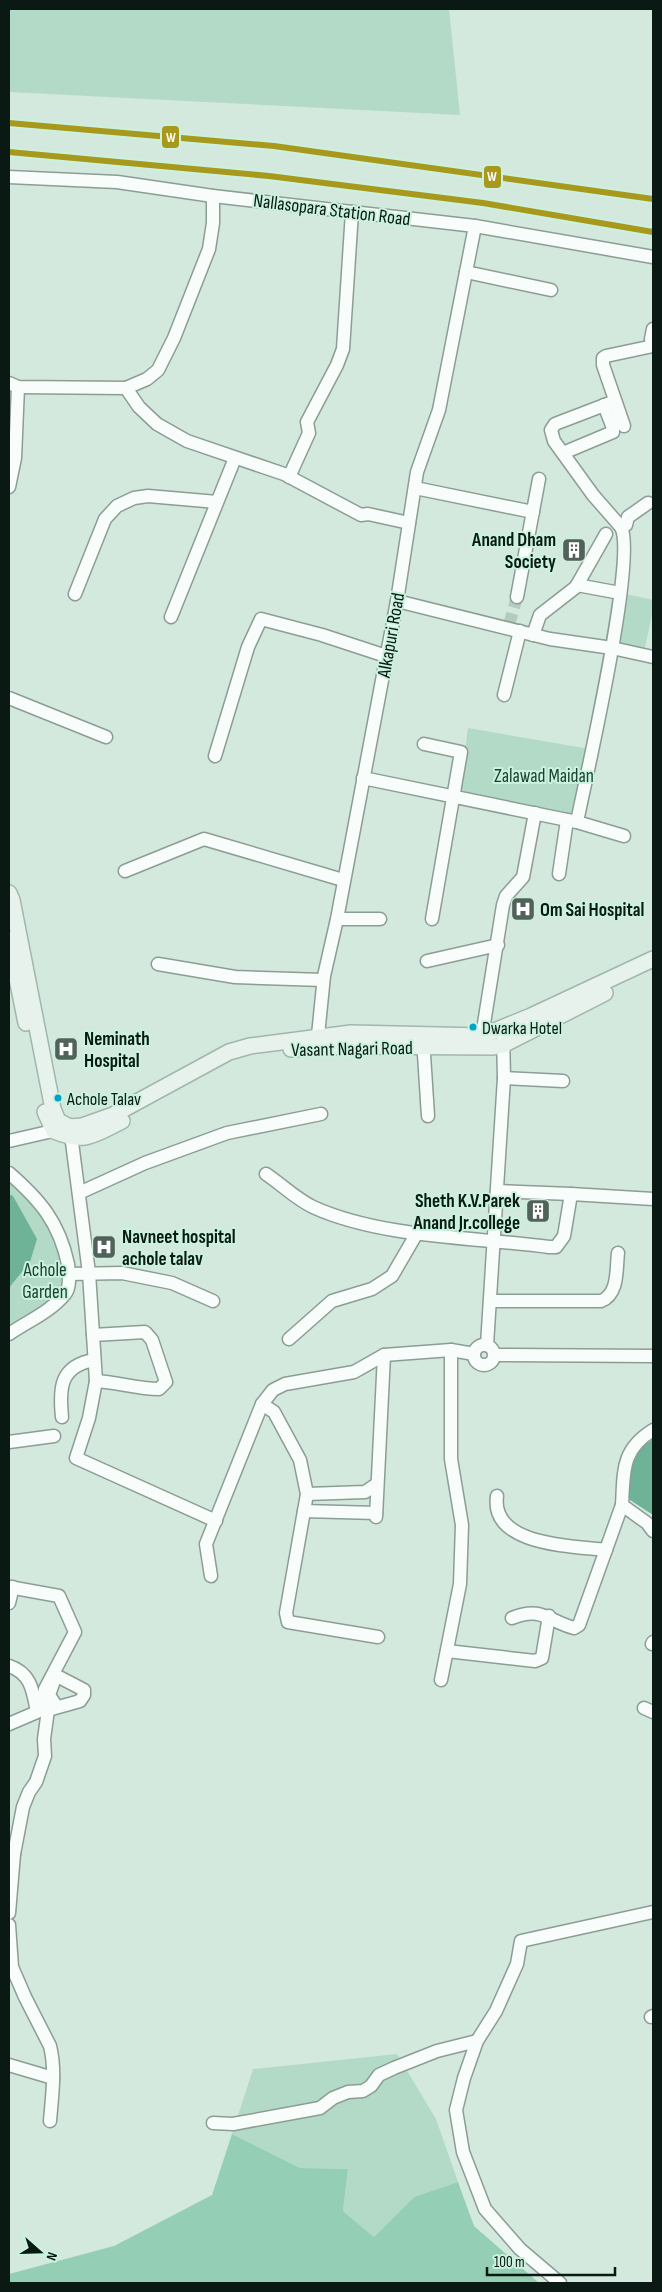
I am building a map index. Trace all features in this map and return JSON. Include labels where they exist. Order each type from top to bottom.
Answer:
[{"type":"main road","points":[[9,893],[24,958],[53,1109],[58,1121],[71,1133]]},
{"type":"main road","points":[[9,939],[45,1113],[54,1131],[71,1133]]},
{"type":"main road","name":"Vasant Nagari Road","points":[[423,1040],[482,1036],[653,959]]},
{"type":"main road","name":"Vasant Nagari Road","points":[[71,1133],[82,1126],[113,1115],[229,1052],[250,1046],[318,1042],[351,1033],[493,1047],[503,1045],[653,968]]},
{"type":"street","name":"Nallasopara Station Road","points":[[9,177],[116,182],[213,196],[475,226],[653,257]]},
{"type":"street","points":[[9,487],[15,458],[13,385],[126,388],[147,379],[158,370],[174,338],[209,249],[213,223],[213,196]]},
{"type":"street","points":[[289,477],[309,433],[307,422],[343,350],[352,212]]},
{"type":"street","name":"Alkapuri Road","points":[[318,1042],[324,980],[386,656],[417,472],[439,410],[475,226]]},
{"type":"street","points":[[466,272],[551,290]]},
{"type":"street","points":[[563,453],[613,432],[602,365],[603,358],[653,346],[653,329]]},
{"type":"street","points":[[126,388],[139,406],[157,424],[187,441],[284,474],[361,515],[368,514],[409,523]]},
{"type":"street","points":[[609,403],[624,426]]},
{"type":"street","points":[[558,874],[612,648],[625,542],[621,527],[593,495],[551,434],[555,424],[609,403]]},
{"type":"street","points":[[171,616],[235,458]]},
{"type":"street","points":[[517,597],[539,479]]},
{"type":"street","points":[[415,488],[533,512]]},
{"type":"street","points":[[75,594],[105,519],[117,506],[134,498],[148,496],[217,502]]},
{"type":"street","points":[[621,527],[626,525],[628,517],[648,503]]},
{"type":"street","points":[[533,635],[540,615],[577,585],[606,534]]},
{"type":"street","points":[[577,585],[620,593]]},
{"type":"street","points":[[396,601],[512,628],[533,635],[653,657]]},
{"type":"street","points":[[215,756],[248,647],[261,619],[322,634],[386,656]]},
{"type":"street","points":[[504,696],[512,628]]},
{"type":"street","points":[[9,698],[106,737]]},
{"type":"street","points":[[424,744],[461,752],[455,796],[432,919]]},
{"type":"street","points":[[363,778],[572,821],[624,836]]},
{"type":"street","points":[[482,1036],[506,896],[523,877],[526,870],[535,813]]},
{"type":"street","points":[[125,871],[204,839],[343,880]]},
{"type":"street","points":[[337,919],[380,919]]},
{"type":"street","points":[[428,961],[498,945]]},
{"type":"street","points":[[158,964],[235,978],[324,980]]},
{"type":"street","points":[[503,1028],[504,1078],[490,1301],[491,1350],[490,1364],[484,1366],[477,1363],[474,1354],[477,1348],[491,1350],[653,1356]]},
{"type":"street","points":[[423,1040],[428,1116]]},
{"type":"street","points":[[504,1078],[563,1081]]},
{"type":"street","points":[[79,1193],[145,1163],[227,1133],[321,1114]]},
{"type":"street","points":[[9,1141],[54,1131]]},
{"type":"street","points":[[71,1133],[89,1273],[96,1381],[89,1418],[76,1458],[216,1521]]},
{"type":"street","points":[[9,1173],[48,1212],[63,1241],[70,1274],[67,1292],[49,1310],[9,1334]]},
{"type":"street","points":[[266,1174],[312,1206],[360,1224],[417,1233],[556,1247],[564,1236],[570,1194]]},
{"type":"street","points":[[497,1190],[653,1199]]},
{"type":"street","points":[[289,1339],[332,1301],[372,1289],[392,1276],[417,1233]]},
{"type":"street","points":[[490,1301],[602,1301],[608,1298],[614,1289],[618,1253]]},
{"type":"street","points":[[70,1274],[122,1273],[172,1283],[213,1301]]},
{"type":"street","points":[[92,1335],[145,1332],[152,1340],[166,1382],[159,1390],[144,1389],[110,1381],[96,1381]]},
{"type":"street","points":[[211,1576],[206,1544],[262,1404],[274,1390],[284,1384],[354,1372],[384,1355],[451,1350],[474,1354]]},
{"type":"street","points":[[441,1680],[460,1584],[462,1525],[451,1459],[451,1350]]},
{"type":"street","points":[[304,1511],[376,1515],[384,1355]]},
{"type":"street","points":[[62,1417],[59,1391],[70,1371],[81,1363],[94,1360]]},
{"type":"street","points":[[262,1404],[274,1412],[300,1460],[306,1494],[286,1613],[288,1622],[378,1637]]},
{"type":"street","points":[[512,1618],[524,1614],[549,1616],[565,1626],[574,1628],[579,1624],[622,1505],[627,1456],[638,1439],[653,1430]]},
{"type":"street","points":[[9,1442],[54,1436]]},
{"type":"street","points":[[306,1494],[365,1492],[377,1484]]},
{"type":"street","points":[[320,1493],[320,1512]]},
{"type":"street","points":[[497,1496],[495,1507],[501,1520],[523,1535],[548,1543],[606,1550]]},
{"type":"street","points":[[622,1505],[648,1523],[653,1531]]},
{"type":"street","points":[[9,1602],[11,1587],[60,1596],[75,1632],[45,1689],[43,1698],[52,1708],[44,1732],[46,1756],[36,1782],[29,1792],[23,1807],[11,1854],[9,1914]]},
{"type":"street","points":[[447,1651],[535,1661],[542,1658],[549,1616]]},
{"type":"street","points":[[9,1666],[23,1672],[30,1682],[37,1712],[9,1724]]},
{"type":"street","points":[[560,2283],[520,2249],[484,2209],[463,2152],[456,2110],[464,2078],[477,2041],[496,2011],[517,1964],[521,1942],[653,1912]]},
{"type":"street","points":[[9,1925],[12,1967],[50,2046],[53,2078],[50,2121]]},
{"type":"street","points":[[213,2123],[233,2124],[320,2108],[334,2098],[348,2092],[363,2091],[371,2086],[379,2075],[394,2068],[437,2051],[477,2041]]},
{"type":"street","points":[[9,2066],[53,2078]]},
{"type":"green space","points":[[9,9],[449,9],[460,115],[9,92]]},
{"type":"green space","points":[[622,593],[653,600],[653,610],[644,652],[615,645]]},
{"type":"green space","name":"Zalawad Maidan","points":[[468,728],[590,749],[576,816],[459,793]]},
{"type":"green space","name":"Achole Garden","points":[[9,1173],[18,1181],[65,1249],[67,1292],[9,1334],[9,1288],[30,1262],[13,1196],[9,1194]]},
{"type":"green space","points":[[397,2054],[436,2119],[458,2182],[414,2197],[374,2237],[343,2211],[348,2169],[300,2168],[232,2134],[253,2069]]},
{"type":"shaded area","points":[[9,1194],[13,1196],[37,1239],[30,1262],[9,1288]]},
{"type":"shaded area","points":[[653,1439],[653,1515],[627,1498],[631,1464],[644,1445]]},
{"type":"shaded area","points":[[232,2134],[300,2168],[348,2169],[343,2211],[374,2237],[414,2197],[458,2182],[474,2226],[539,2283],[9,2283],[9,2274],[114,2246],[212,2195]]},
{"type":"tunnel","points":[[509,625],[517,597]]},
{"type":"transit line","name":"W","points":[[9,123],[274,146],[653,199]]},
{"type":"transit line","name":"W","points":[[9,152],[269,176],[483,203],[653,232]]},
{"type":"place","name":"Anand Dham Society","points":[[574,550]]},
{"type":"place","name":"Om Sai Hospital","points":[[523,909]]},
{"type":"place","name":"Dwarka Hotel","points":[[473,1027]]},
{"type":"place","name":"Neminath Hospital","points":[[66,1049]]},
{"type":"place","name":"Achole Talav","points":[[58,1098]]},
{"type":"place","name":"Sheth K.V.Parek Anand Jr.college","points":[[538,1211]]},
{"type":"place","name":"Navneet hospital achole talav","points":[[104,1247]]}]
